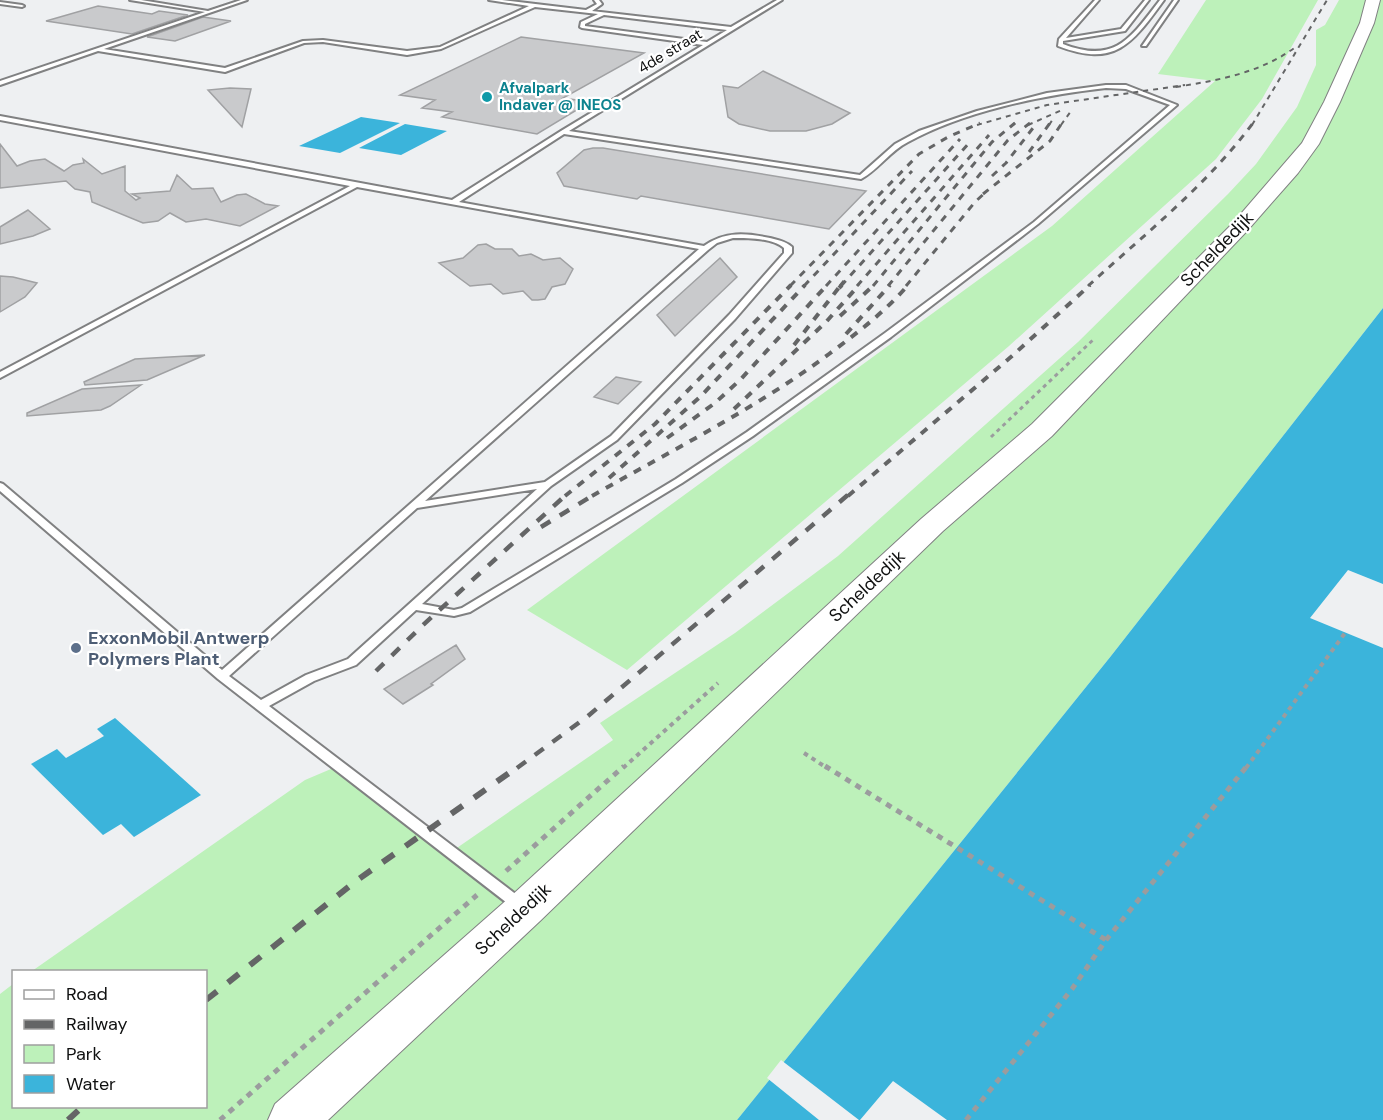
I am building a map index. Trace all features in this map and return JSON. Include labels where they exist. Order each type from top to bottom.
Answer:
[{"type":"street","name":"Scheldedijk","points":[[293,1120],[525,909],[932,525],[1042,430],[1240,227],[1310,144],[1332,102],[1367,23],[1373,0]]},
{"type":"lane","points":[[132,0],[210,12]]},
{"type":"lane","points":[[0,83],[245,0]]},
{"type":"lane","points":[[491,0],[732,29]]},
{"type":"lane","points":[[587,11],[600,4],[596,0]]},
{"type":"lane","points":[[763,0],[779,1]]},
{"type":"lane","points":[[1097,0],[1061,40],[1060,45],[1070,50],[1111,51],[1122,47],[1134,37],[1162,0]]},
{"type":"lane","points":[[1061,40],[1124,30],[1147,0]]},
{"type":"lane","points":[[1144,45],[1176,0]]},
{"type":"lane","name":"4de straat","points":[[452,203],[562,132],[779,1]]},
{"type":"lane","points":[[0,3],[22,6]]},
{"type":"lane","points":[[98,50],[225,70],[303,42],[323,41],[407,53],[425,52],[441,48],[535,5]]},
{"type":"lane","points":[[603,13],[583,24],[582,27],[709,44]]},
{"type":"lane","points":[[415,606],[454,613],[466,610],[679,481],[750,435],[888,335],[1036,223],[1174,105],[1126,87],[1116,86],[1035,99],[962,117],[903,142],[861,177],[562,132]]},
{"type":"lane","points":[[0,118],[705,248]]},
{"type":"lane","points":[[0,375],[356,185]]},
{"type":"lane","points":[[222,676],[705,248],[722,237],[742,235],[783,243],[788,247],[788,253],[732,317],[614,438],[548,484],[352,662],[310,678],[260,705]]},
{"type":"lane","points":[[413,506],[548,484]]},
{"type":"lane","points":[[0,486],[222,676],[525,909]]},
{"type":"path","points":[[984,444],[1095,337]]},
{"type":"path","points":[[966,1120],[1072,989],[1106,940],[1250,762],[1345,633]]},
{"type":"path","points":[[220,1120],[570,816],[720,682]]},
{"type":"path","points":[[804,753],[1106,940]]},
{"type":"green space","points":[[1206,0],[1318,0],[1262,99],[1216,159],[1009,346],[627,670],[527,610],[1052,226],[1215,81],[1158,74]]},
{"type":"green space","points":[[1339,0],[1383,0],[1383,308],[1111,656],[737,1120],[0,1120],[0,994],[12,985],[12,1108],[207,1108],[207,970],[33,970],[305,780],[338,766],[451,852],[613,740],[600,723],[735,633],[838,556],[1078,342],[1228,194],[1256,164],[1297,107],[1316,65],[1316,30],[1325,25]]},
{"type":"water","points":[[361,117],[400,123],[340,153],[299,146]]},
{"type":"water","points":[[405,124],[447,131],[401,155],[359,148]]},
{"type":"water","points":[[1383,308],[1383,1120],[737,1120],[1111,656]]},
{"type":"water","points":[[115,718],[201,795],[134,837],[121,824],[103,835],[31,764],[57,749],[66,758],[104,736],[97,729]]},
{"type":"pier","points":[[1348,570],[1383,584],[1383,648],[1310,618]]},
{"type":"pier","points":[[781,1060],[859,1120],[819,1120],[767,1078]]},
{"type":"pier","points":[[893,1081],[947,1120],[860,1120]]},
{"type":"building","points":[[98,6],[152,14],[159,11],[188,15],[132,34],[46,21]]},
{"type":"building","points":[[203,17],[231,21],[175,41],[147,37]]},
{"type":"building","points":[[521,37],[644,53],[563,98],[590,102],[537,134],[442,117],[452,112],[422,108],[435,100],[400,95]]},
{"type":"building","points":[[763,71],[850,113],[832,124],[806,131],[770,131],[739,124],[728,117],[723,86],[738,88]]},
{"type":"building","points":[[251,89],[242,127],[208,90]]},
{"type":"building","points":[[0,144],[17,166],[45,159],[64,171],[73,165],[84,163],[83,159],[102,174],[125,166],[125,191],[136,200],[140,198],[132,194],[170,191],[177,175],[192,189],[213,188],[221,202],[246,194],[265,204],[278,206],[240,226],[206,219],[186,222],[170,213],[158,221],[143,223],[92,202],[90,192],[75,189],[66,181],[0,188]]},
{"type":"building","points":[[593,148],[866,191],[829,229],[641,196],[637,199],[564,186],[557,173],[584,150]]},
{"type":"building","points":[[28,210],[50,229],[33,236],[0,244],[0,227]]},
{"type":"building","points":[[486,244],[495,249],[512,249],[519,256],[531,254],[543,260],[560,258],[573,269],[565,284],[552,287],[545,299],[532,300],[523,291],[503,294],[491,284],[470,286],[439,263],[463,258],[478,245]]},
{"type":"building","points":[[720,258],[737,277],[675,336],[657,315]]},
{"type":"building","points":[[0,276],[37,283],[25,297],[0,312]]},
{"type":"building","points":[[205,355],[147,380],[85,385],[84,382],[135,359]]},
{"type":"building","points":[[616,377],[641,382],[618,404],[594,397]]},
{"type":"building","points":[[141,385],[101,410],[27,416],[27,413],[82,389]]},
{"type":"building","points":[[456,645],[465,659],[431,684],[433,685],[403,704],[384,689]]},
{"type":"railway","points":[[1252,125],[1327,0]]},
{"type":"railway","points":[[1176,87],[1224,78],[1254,69],[1297,46]]},
{"type":"railway","points":[[977,125],[1047,105],[1185,85]]},
{"type":"railway","points":[[1028,125],[1062,110]]},
{"type":"railway","points":[[1061,125],[1071,111]]},
{"type":"railway","points":[[1049,125],[1053,119]]},
{"type":"railway","points":[[790,286],[919,154],[948,137],[980,123]]},
{"type":"railway","points":[[873,286],[992,142],[1015,123],[1013,125]]},
{"type":"railway","points":[[888,286],[1008,140],[1030,123]]},
{"type":"railway","points":[[1029,152],[1050,123]]},
{"type":"railway","points":[[988,190],[1050,141],[1062,123]]},
{"type":"railway","points":[[1088,286],[1196,188],[1253,123]]},
{"type":"railway","points":[[992,176],[1006,163],[1033,128]]},
{"type":"railway","points":[[857,286],[989,135]]},
{"type":"railway","points":[[826,286],[960,139]]},
{"type":"railway","points":[[841,286],[969,143]]},
{"type":"railway","points":[[804,286],[912,171]]},
{"type":"railway","points":[[906,286],[975,202],[988,190]]},
{"type":"railway","points":[[983,194],[988,190]]},
{"type":"railway","points":[[840,286],[844,281]]},
{"type":"railway","points":[[565,496],[655,424],[791,285]]},
{"type":"railway","points":[[609,478],[701,396],[805,285]]},
{"type":"railway","points":[[667,438],[715,403],[741,379],[827,285]]},
{"type":"railway","points":[[794,345],[841,285]]},
{"type":"railway","points":[[734,409],[826,322],[859,285]]},
{"type":"railway","points":[[846,334],[890,285]]},
{"type":"railway","points":[[592,496],[743,411],[801,374],[870,322],[908,285]]},
{"type":"railway","points":[[848,496],[1012,356],[1090,285]]},
{"type":"railway","points":[[840,316],[873,286]]},
{"type":"railway","points":[[376,671],[567,494]]},
{"type":"railway","points":[[541,527],[595,494]]},
{"type":"railway","points":[[517,768],[588,716],[849,494]]},
{"type":"railway","points":[[207,999],[356,881],[519,766]]},
{"type":"railway","points":[[68,1120],[81,1108]]},
{"type":"place","name":"Afvalpark Indaver @ INEOS","points":[[487,97]]},
{"type":"place","name":"ExxonMobil Antwerp Polymers Plant","points":[[76,648]]}]
